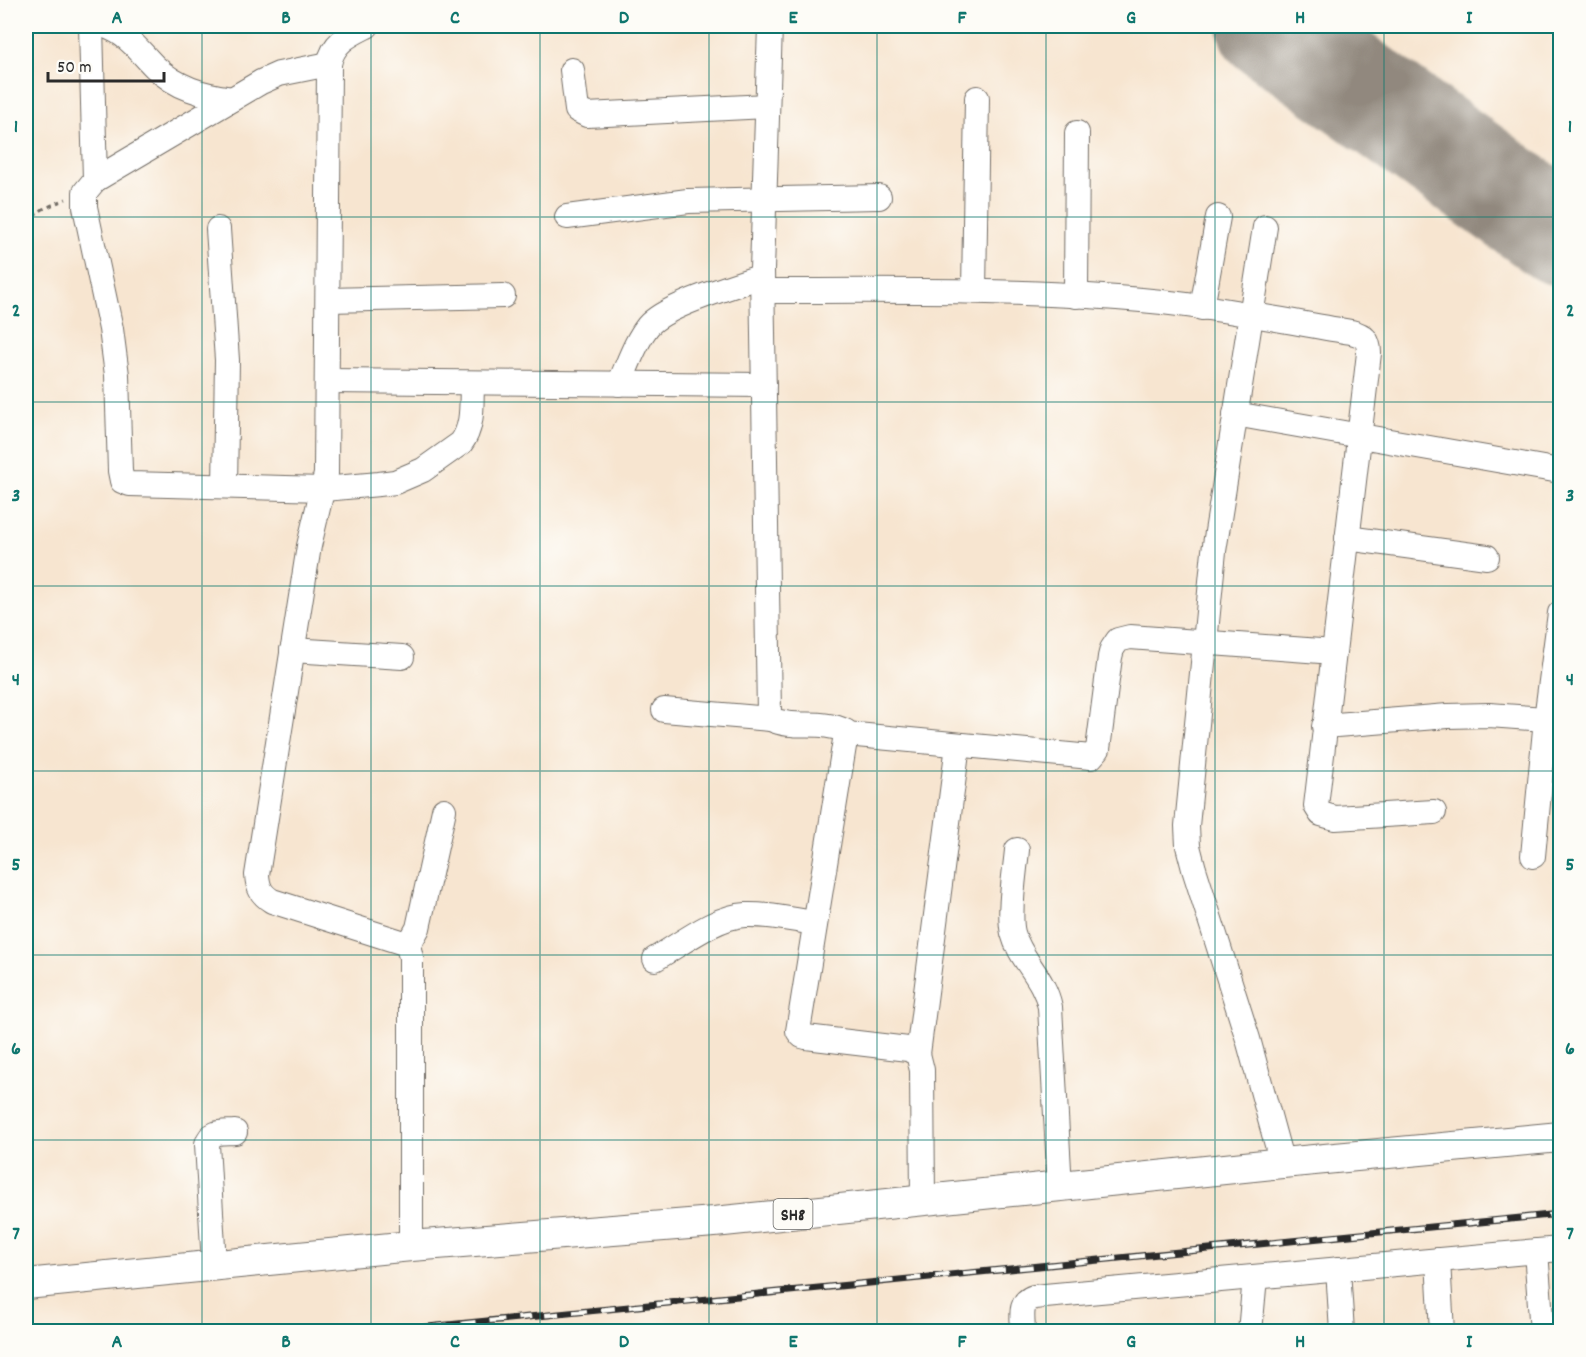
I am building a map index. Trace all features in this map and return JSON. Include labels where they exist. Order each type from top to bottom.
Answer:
[{"type":"main road","name":"SH8","points":[[26,1284],[411,1246],[714,1222],[1060,1188],[1282,1163],[1560,1137]]},
{"type":"street","points":[[91,26],[90,186],[85,207],[111,329],[117,375],[122,481],[130,484],[324,489],[395,482],[416,474],[461,443],[466,437],[471,418],[472,382]]},
{"type":"street","points":[[105,26],[124,34],[156,67],[180,85],[209,96],[232,99]]},
{"type":"street","points":[[367,26],[343,32],[331,54],[329,64],[327,446],[324,489],[309,546],[257,875],[262,895],[272,902],[408,946],[411,957],[411,1246]]},
{"type":"street","points":[[770,26],[763,284],[768,707],[771,719]]},
{"type":"street","points":[[90,186],[232,99],[279,74],[329,64]]},
{"type":"street","points":[[572,70],[577,110],[587,115],[767,106]]},
{"type":"street","points":[[974,291],[977,98]]},
{"type":"street","points":[[1076,296],[1077,133]]},
{"type":"street","points":[[567,217],[688,201],[879,197]]},
{"type":"street","points":[[1202,308],[1218,217]]},
{"type":"street","points":[[1264,227],[1214,551],[1188,802],[1188,846],[1248,1040],[1282,1163]]},
{"type":"street","points":[[218,229],[227,360],[225,486]]},
{"type":"street","points":[[619,384],[641,337],[656,318],[674,308],[763,284],[1119,298],[1251,315],[1364,336],[1368,342],[1369,353],[1316,806],[1321,814],[1335,818],[1434,812]]},
{"type":"street","points":[[328,300],[503,296]]},
{"type":"street","points":[[327,381],[764,385]]},
{"type":"street","points":[[1235,414],[1560,471]]},
{"type":"street","points":[[1347,538],[1487,556]]},
{"type":"street","points":[[1533,856],[1553,720],[1560,613]]},
{"type":"street","points":[[664,710],[771,719],[780,723],[833,727],[846,734],[1083,758],[1091,757],[1098,749],[1110,657],[1118,640],[1130,637],[1334,652]]},
{"type":"street","points":[[292,650],[402,657]]},
{"type":"street","points":[[1324,726],[1448,716],[1490,715],[1553,720]]},
{"type":"street","points":[[846,734],[798,1026],[799,1034],[806,1037],[908,1049],[918,1054]]},
{"type":"street","points":[[923,1201],[922,1070],[918,1054],[958,745]]},
{"type":"street","points":[[408,946],[418,928],[444,810]]},
{"type":"street","points":[[1017,850],[1012,926],[1018,945],[1047,994],[1050,1007],[1060,1188]]},
{"type":"street","points":[[655,959],[717,922],[730,918],[760,915],[815,923]]},
{"type":"street","points":[[214,1264],[207,1144],[210,1135],[214,1133],[235,1132]]},
{"type":"street","points":[[1023,1332],[1023,1303],[1034,1297],[1560,1249]]},
{"type":"street","points":[[1536,1251],[1542,1332]]},
{"type":"street","points":[[1438,1260],[1442,1332]]},
{"type":"street","points":[[1338,1269],[1342,1332]]},
{"type":"street","points":[[1251,1332],[1255,1277]]},
{"type":"path","points":[[26,221],[44,209],[90,186]]},
{"type":"runway","points":[[1270,26],[1560,233]]},
{"type":"railway","points":[[378,1332],[1560,1214]]}]
